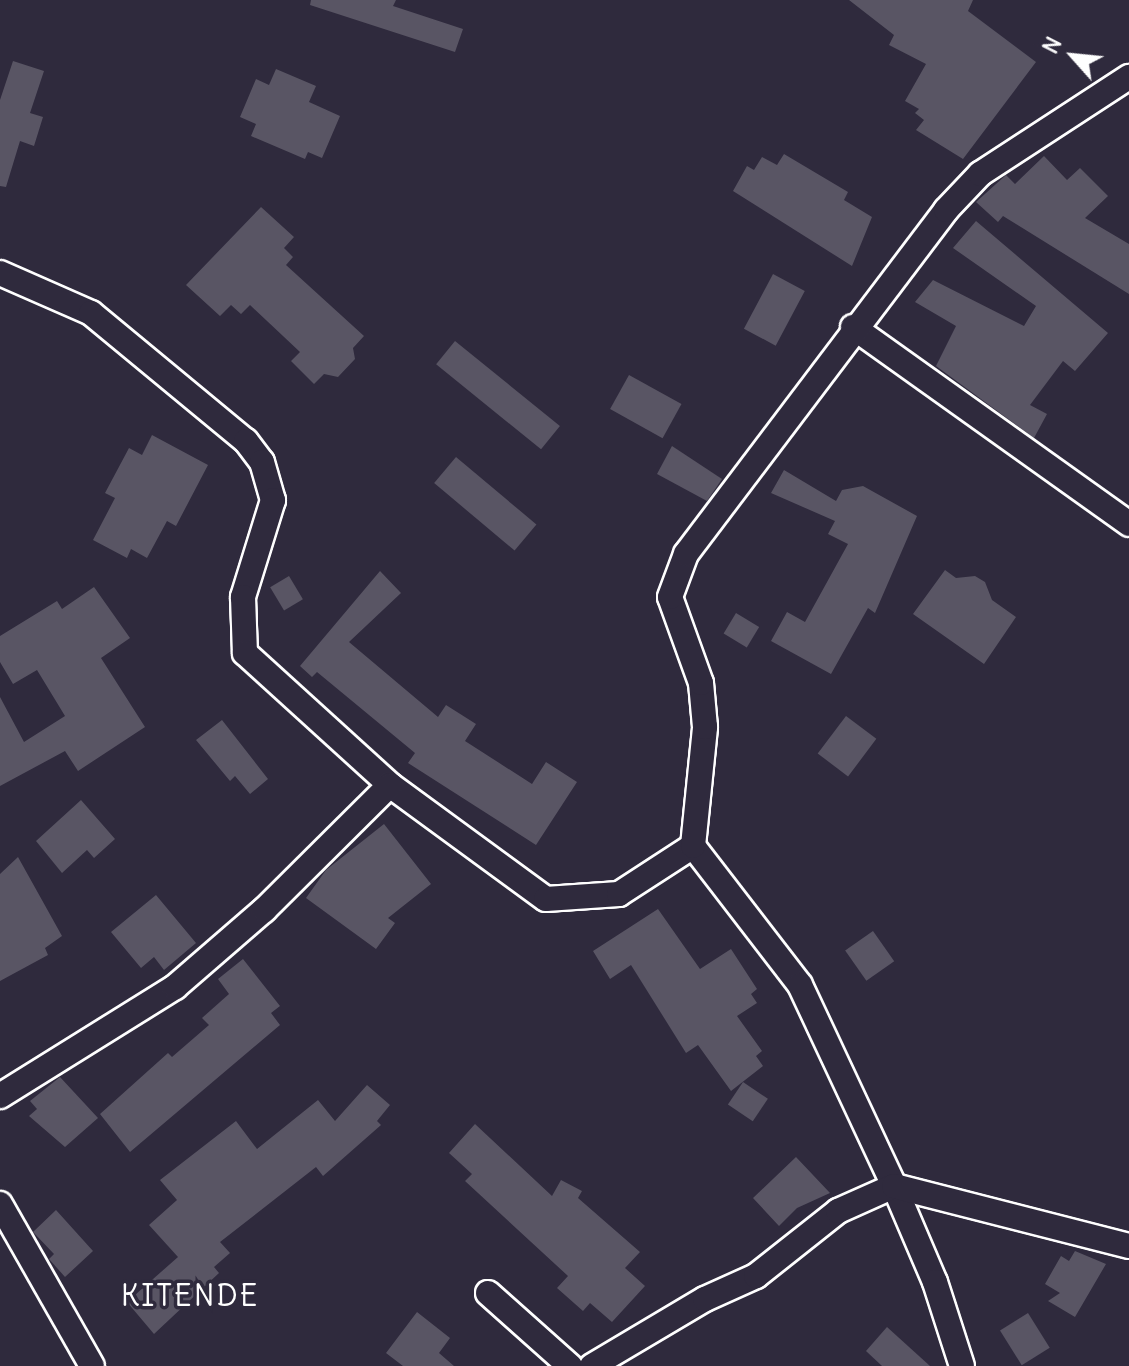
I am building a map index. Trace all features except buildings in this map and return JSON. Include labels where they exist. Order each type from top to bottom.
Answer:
[{"type":"street","points":[[962,1366],[935,1282],[894,1186],[800,985],[693,846],[703,712],[701,683],[674,617],[672,581],[686,554],[853,327],[980,174],[1129,77]]},
{"type":"street","points":[[0,273],[91,313],[246,441],[262,462],[273,500],[243,597],[245,653],[390,785],[546,899],[619,894],[693,846]]},
{"type":"street","points":[[853,327],[1129,524]]},
{"type":"street","points":[[0,1096],[175,987],[264,910],[390,785]]},
{"type":"street","points":[[592,1366],[705,1299],[756,1276],[838,1211],[894,1186],[1129,1246]]},
{"type":"street","points":[[0,1204],[92,1366]]},
{"type":"street","points":[[488,1293],[570,1366]]},
{"type":"district","name":"KITENDE","points":[[190,1295]]}]
